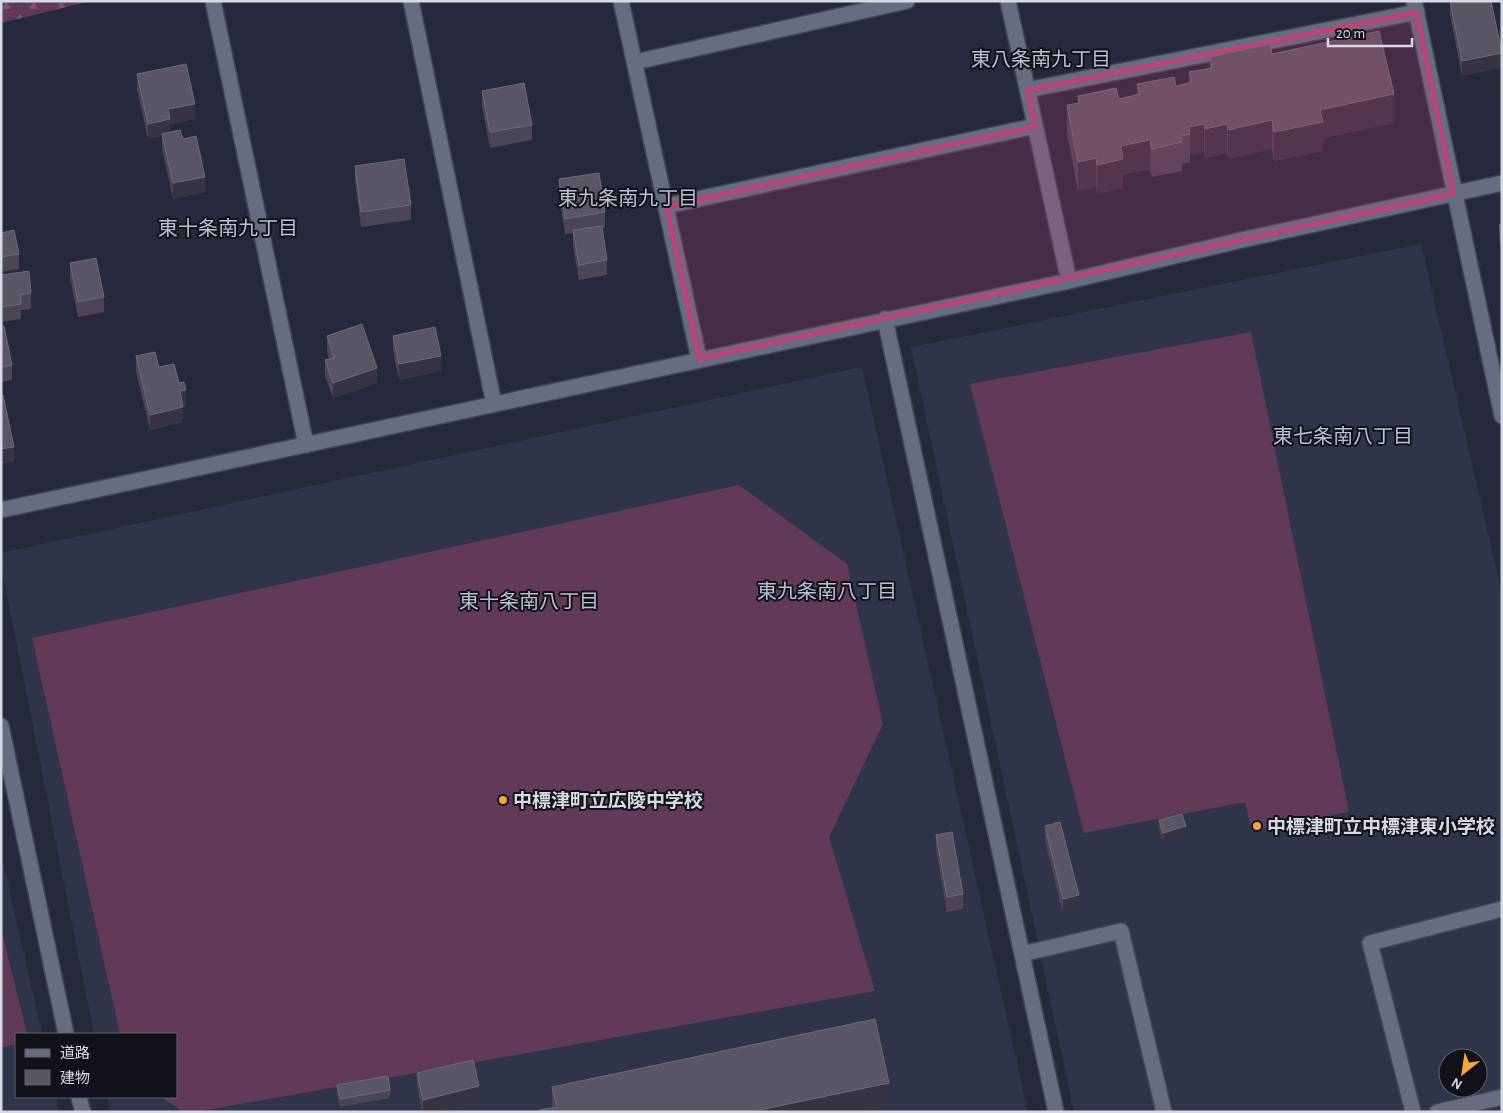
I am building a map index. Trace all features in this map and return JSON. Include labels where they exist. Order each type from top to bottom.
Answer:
[{"type":"street","points":[[213,1],[306,445]]},
{"type":"street","points":[[411,1],[494,404]]},
{"type":"street","points":[[621,1],[700,359]]},
{"type":"street","points":[[635,62],[906,1]]},
{"type":"street","points":[[1008,1],[1069,281]]},
{"type":"street","points":[[1027,90],[1415,7],[1502,416]]},
{"type":"street","points":[[666,206],[1035,126]]},
{"type":"street","points":[[1,510],[884,319],[1069,281],[1242,240],[1502,184]]},
{"type":"street","points":[[884,319],[1056,1112]]},
{"type":"street","points":[[1,726],[4,753],[66,1033]]},
{"type":"street","points":[[1413,1112],[1370,943],[1502,909]]},
{"type":"street","points":[[1022,954],[1121,931],[1164,1112]]},
{"type":"street","points":[[1437,1112],[1502,1097]]},
{"type":"street","points":[[79,1098],[82,1112]]},
{"type":"highlighted area","points":[[1417,12],[1454,194],[699,359],[666,206],[1035,126],[1027,90]]},
{"type":"shaded area","name":"中標津町立中標津東小学校","points":[[1421,244],[1502,594],[1502,1112],[1074,1112],[911,347]]},
{"type":"shaded area","name":"中標津町立広陵中学校","points":[[862,367],[1028,1112],[110,1112],[107,1098],[178,1098],[178,1033],[94,1033],[1,566],[1,553]]},
{"type":"shaded area","points":[[1,852],[42,1033],[15,1033],[15,1098],[56,1098],[59,1112],[1,1112]]},
{"type":"green space","points":[[1,1],[91,1],[1,23]]},
{"type":"green space","points":[[1251,332],[1349,812],[1252,831],[1245,802],[1084,833],[970,384]]},
{"type":"green space","name":"中標津町立広陵中学校","points":[[739,485],[847,564],[883,724],[829,837],[875,991],[196,1112],[184,1112],[163,1098],[178,1098],[178,1033],[120,1033],[32,638]]},
{"type":"green space","points":[[1,928],[27,1033],[15,1033],[15,1044],[1,1048]]},
{"type":"building","points":[[1450,1],[1491,1],[1502,53],[1462,61]]},
{"type":"building","points":[[1379,31],[1394,94],[1320,110],[1323,122],[1274,132],[1272,120],[1228,130],[1227,124],[1205,129],[1204,124],[1189,127],[1190,134],[1181,136],[1182,142],[1152,149],[1150,140],[1121,146],[1123,159],[1097,165],[1096,158],[1078,162],[1067,105],[1079,103],[1078,96],[1116,88],[1119,99],[1140,94],[1137,84],[1174,77],[1176,86],[1192,82],[1189,72],[1212,68],[1210,57],[1270,44],[1272,54]]},
{"type":"building","points":[[186,64],[195,104],[168,109],[170,119],[148,124],[137,74]]},
{"type":"building","points":[[524,83],[532,125],[490,132],[482,91]]},
{"type":"building","points":[[180,130],[183,139],[196,136],[205,177],[173,183],[162,134]]},
{"type":"building","points":[[404,159],[411,205],[361,212],[355,166]]},
{"type":"building","points":[[599,173],[605,212],[565,219],[559,179]]},
{"type":"building","points":[[1502,224],[1502,239],[1499,225]]},
{"type":"building","points":[[602,226],[607,260],[579,265],[573,230]]},
{"type":"building","points":[[14,230],[19,254],[1,257],[1,233]]},
{"type":"building","points":[[96,258],[104,297],[78,302],[70,263]]},
{"type":"building","points":[[29,271],[31,293],[20,295],[21,304],[1,307],[1,275]]},
{"type":"building","points":[[362,324],[377,368],[333,383],[325,360],[334,358],[327,336]]},
{"type":"building","points":[[1,326],[4,326],[12,365],[1,367]]},
{"type":"building","points":[[435,327],[441,356],[399,364],[393,336]]},
{"type":"building","points":[[155,352],[159,367],[174,364],[179,383],[184,382],[186,390],[180,391],[183,407],[150,415],[136,356]]},
{"type":"building","points":[[1,395],[3,395],[14,447],[1,449]]},
{"type":"building","points":[[1182,814],[1186,826],[1163,833],[1159,820]]},
{"type":"building","points":[[1060,822],[1079,895],[1063,899],[1045,826]]},
{"type":"building","points":[[952,832],[963,894],[947,897],[936,835]]},
{"type":"building","points":[[875,1019],[889,1083],[750,1112],[539,1112],[539,1110],[557,1107],[552,1087]]},
{"type":"building","points":[[473,1060],[479,1086],[423,1100],[417,1073]]},
{"type":"building","points":[[388,1076],[390,1090],[340,1099],[337,1085]]},
{"type":"place","name":"中標津町立広陵中学校","points":[[503,800]]},
{"type":"place","name":"中標津町立中標津東小学校","points":[[1257,826]]},
{"type":"district","name":"東八条南九丁目","points":[[1041,59]]},
{"type":"district","name":"東九条南九丁目","points":[[628,198]]},
{"type":"district","name":"東十条南九丁目","points":[[228,228]]},
{"type":"district","name":"東七条南八丁目","points":[[1343,436]]},
{"type":"district","name":"東九条南八丁目","points":[[827,591]]},
{"type":"district","name":"東十条南八丁目","points":[[529,601]]}]
